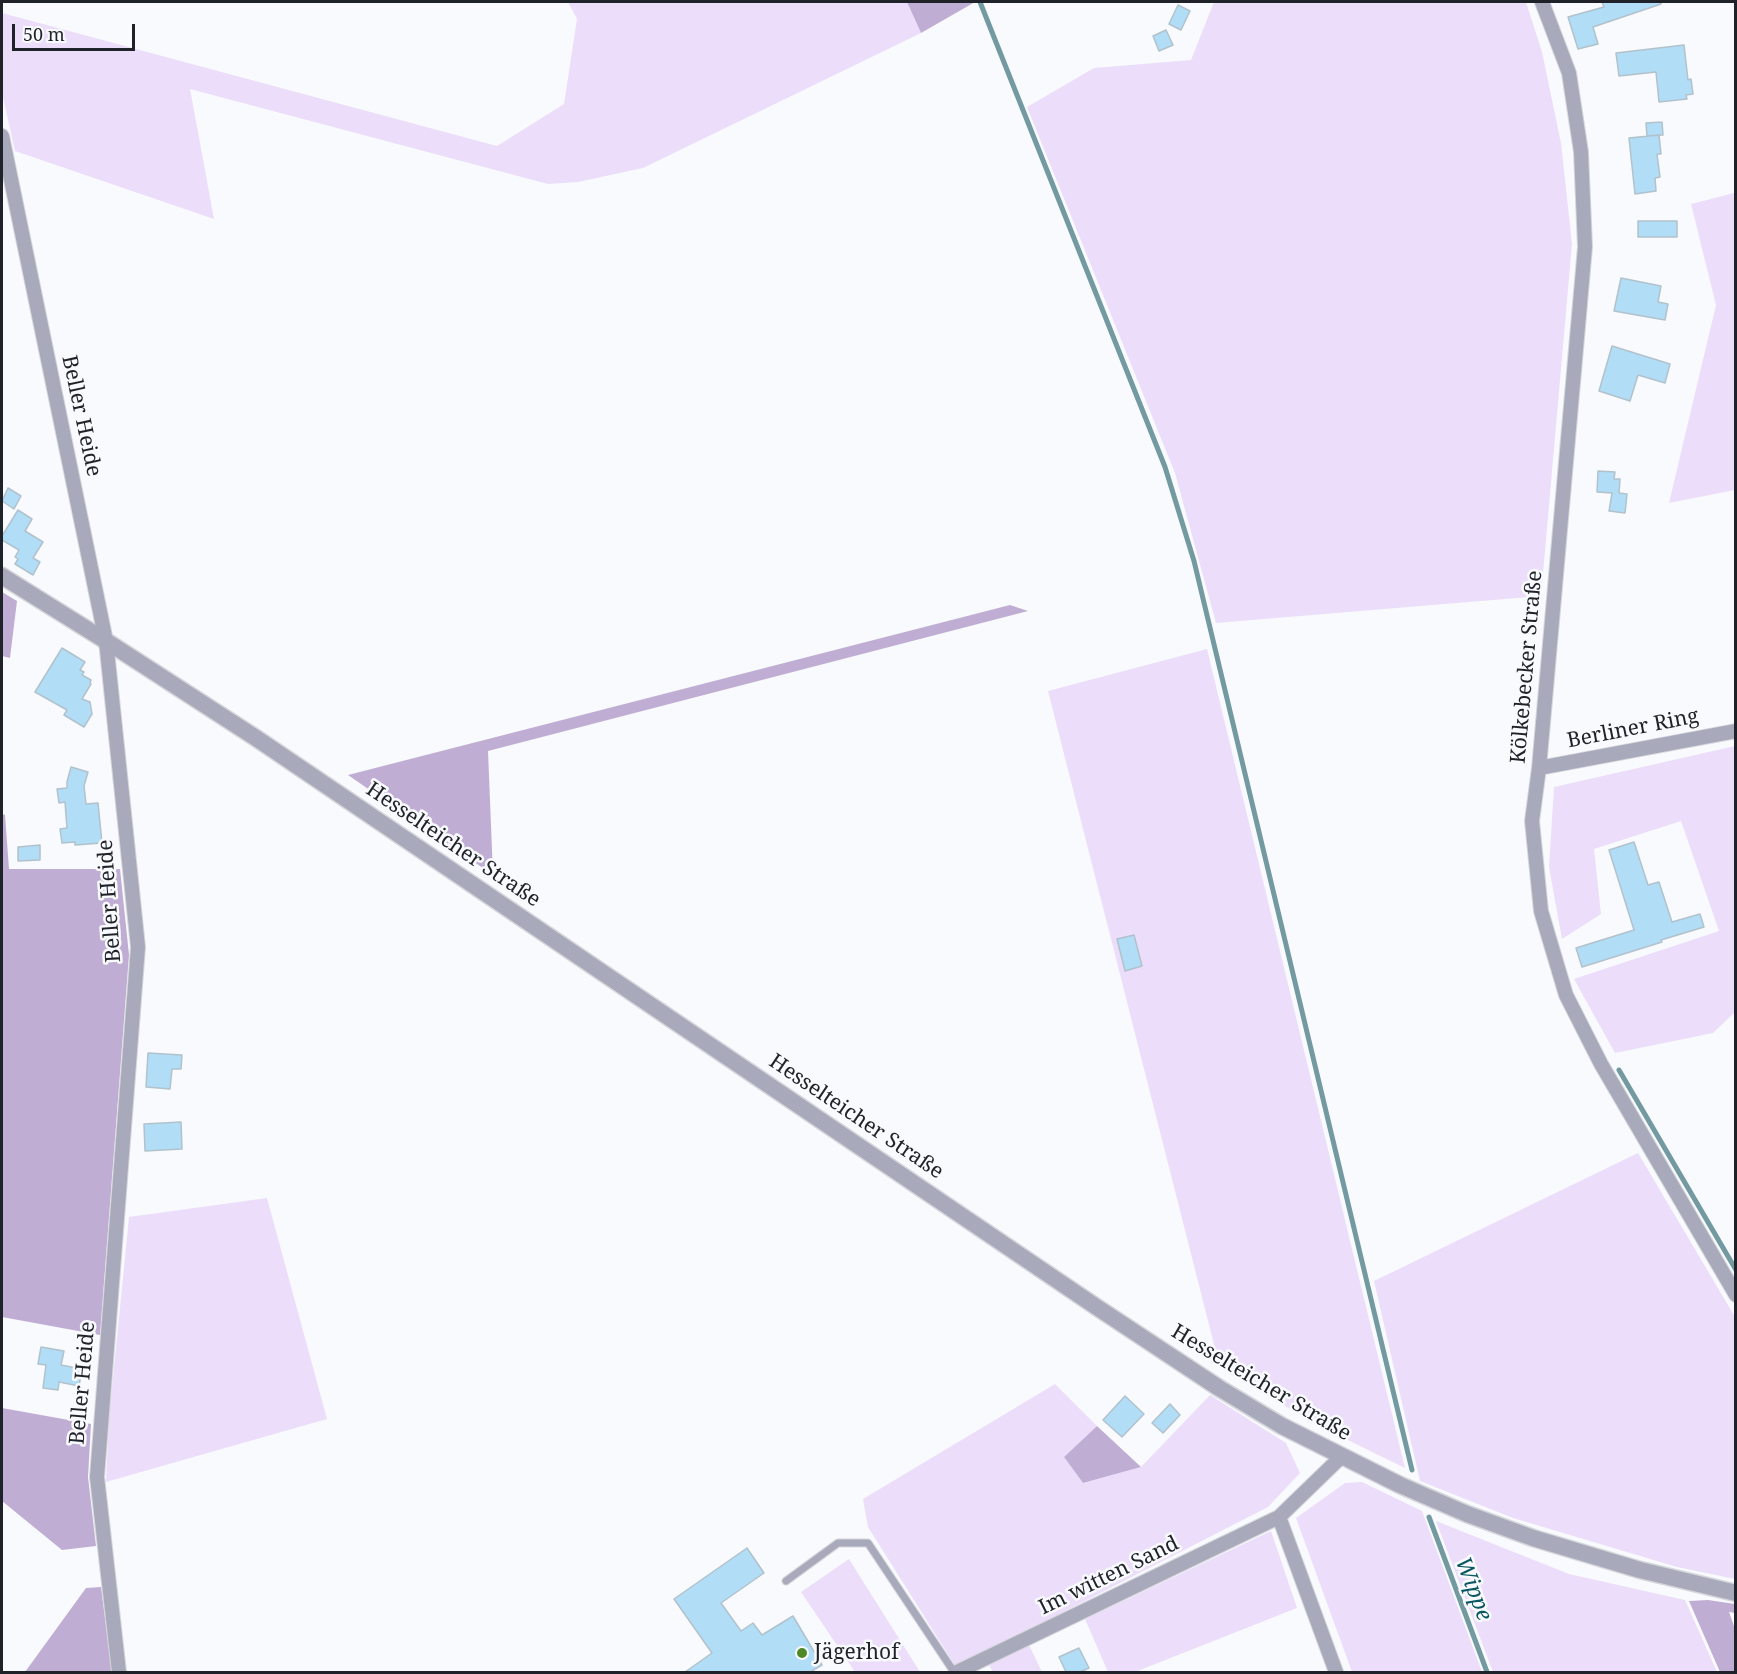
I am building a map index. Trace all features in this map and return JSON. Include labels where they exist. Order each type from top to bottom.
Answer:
[{"type":"street","name":"Kölkebecker Straße","points":[[1542,2],[1569,73],[1581,152],[1585,247],[1539,768],[1532,821],[1541,912],[1566,994],[1601,1064],[1736,1295]]},
{"type":"street","name":"Beller Heide","points":[[2,136],[106,641],[138,947],[97,1477],[119,1672]]},
{"type":"street","name":"Hesselteicher Straße","points":[[2,576],[256,738],[1123,1325],[1282,1426],[1341,1457],[1458,1510],[1533,1538],[1640,1570],[1736,1593]]},
{"type":"street","name":"Berliner Ring","points":[[1539,768],[1736,731]]},
{"type":"street","name":"Im witten Sand","points":[[956,1672],[1279,1517],[1341,1457]]},
{"type":"street","points":[[1279,1517],[1336,1672]]},
{"type":"lane","points":[[786,1581],[838,1543],[868,1543],[956,1672]]},
{"type":"shaded area","points":[[568,2],[907,2],[921,33],[643,168],[578,182],[548,184],[190,89],[214,219],[15,151],[2,93],[2,13],[497,146],[564,104],[577,19]]},
{"type":"shaded area","points":[[907,2],[975,2],[921,33]]},
{"type":"shaded area","points":[[1214,2],[1526,2],[1542,52],[1561,143],[1572,244],[1541,596],[1216,623],[1175,473],[1027,107],[1094,68],[1191,60]]},
{"type":"shaded area","points":[[1735,137],[1735,490],[1669,503],[1716,305],[1691,204],[1734,193]]},
{"type":"shaded area","points":[[2,592],[17,601],[10,658],[2,656]]},
{"type":"shaded area","points":[[1010,605],[1028,611],[488,751],[493,875],[348,775]]},
{"type":"shaded area","points":[[1207,649],[1405,1468],[1319,1426],[1220,1368],[1048,691]]},
{"type":"shaded area","points":[[1735,746],[1735,1012],[1713,1033],[1615,1053],[1574,979],[1719,931],[1681,821],[1594,849],[1601,914],[1562,939],[1549,867],[1554,787]]},
{"type":"shaded area","points":[[2,814],[5,815],[9,869],[120,869],[129,955],[100,1335],[2,1317]]},
{"type":"shaded area","points":[[1638,1153],[1735,1317],[1735,1579],[1677,1567],[1513,1518],[1420,1481],[1374,1281]]},
{"type":"shaded area","points":[[267,1198],[327,1419],[106,1482],[109,1418],[129,1217]]},
{"type":"shaded area","points":[[1055,1384],[1097,1426],[1064,1457],[1083,1483],[1141,1467],[1210,1395],[1286,1443],[1300,1473],[1268,1507],[956,1667],[868,1527],[863,1499]]},
{"type":"shaded area","points":[[2,1408],[91,1424],[88,1477],[96,1546],[62,1550],[2,1501]]},
{"type":"shaded area","points":[[1097,1426],[1141,1467],[1083,1483],[1064,1457]]},
{"type":"shaded area","points":[[1362,1482],[1422,1511],[1482,1672],[1352,1672],[1296,1518],[1345,1483]]},
{"type":"shaded area","points":[[1436,1521],[1569,1574],[1685,1600],[1717,1672],[1493,1672]]},
{"type":"shaded area","points":[[1271,1531],[1297,1608],[1135,1672],[1108,1672],[1085,1619]]},
{"type":"shaded area","points":[[849,1559],[920,1672],[855,1672],[801,1592]]},
{"type":"shaded area","points":[[101,1587],[112,1672],[25,1672],[86,1588]]},
{"type":"shaded area","points":[[1708,1600],[1735,1604],[1735,1613],[1729,1612],[1735,1629],[1735,1672],[1720,1672],[1689,1601]]},
{"type":"shaded area","points":[[1029,1645],[1042,1672],[993,1672],[989,1665]]},
{"type":"building","points":[[1602,2],[1661,2],[1661,4],[1593,27],[1598,44],[1578,49],[1568,17],[1604,7]]},
{"type":"building","points":[[1178,5],[1190,11],[1181,30],[1169,24]]},
{"type":"building","points":[[1166,30],[1173,45],[1159,51],[1153,36]]},
{"type":"building","points":[[1684,45],[1688,80],[1691,79],[1693,94],[1686,95],[1687,99],[1659,102],[1656,72],[1619,76],[1616,53]]},
{"type":"building","points":[[1662,122],[1663,135],[1647,136],[1646,123]]},
{"type":"building","points":[[1659,135],[1661,154],[1657,154],[1660,177],[1655,178],[1656,191],[1635,194],[1629,138]]},
{"type":"building","points":[[1638,221],[1677,221],[1677,237],[1638,237]]},
{"type":"building","points":[[1621,278],[1661,286],[1658,302],[1668,304],[1665,320],[1614,311]]},
{"type":"building","points":[[1612,346],[1670,364],[1665,383],[1638,375],[1630,401],[1599,391]]},
{"type":"building","points":[[1598,471],[1615,472],[1614,479],[1620,479],[1619,493],[1627,494],[1625,513],[1609,511],[1612,493],[1597,492]]},
{"type":"building","points":[[8,488],[21,496],[14,509],[2,501]]},
{"type":"building","points":[[18,510],[32,519],[25,531],[43,542],[33,558],[40,562],[33,575],[15,564],[18,559],[15,557],[19,550],[2,540],[2,536]]},
{"type":"building","points":[[62,648],[85,662],[80,670],[84,672],[82,675],[91,680],[82,699],[90,702],[92,714],[84,727],[64,715],[67,710],[35,692]]},
{"type":"building","points":[[71,767],[88,772],[84,786],[86,804],[98,803],[102,843],[75,845],[75,842],[62,843],[60,829],[67,828],[65,802],[59,803],[57,789],[67,788]]},
{"type":"building","points":[[1634,842],[1648,885],[1659,882],[1672,922],[1700,914],[1704,927],[1582,967],[1576,948],[1634,930],[1609,850]]},
{"type":"building","points":[[40,845],[40,860],[18,861],[18,847]]},
{"type":"building","points":[[1134,935],[1142,966],[1125,971],[1117,939]]},
{"type":"building","points":[[148,1053],[182,1055],[181,1069],[172,1069],[170,1089],[146,1087]]},
{"type":"building","points":[[181,1122],[182,1149],[145,1151],[144,1124]]},
{"type":"building","points":[[41,1347],[64,1351],[61,1365],[82,1369],[79,1386],[59,1382],[58,1390],[43,1388],[46,1365],[38,1364]]},
{"type":"building","points":[[1125,1396],[1144,1414],[1122,1437],[1103,1420]]},
{"type":"building","points":[[1170,1404],[1180,1415],[1163,1433],[1152,1423]]},
{"type":"building","points":[[747,1548],[764,1573],[721,1603],[741,1631],[753,1623],[762,1635],[793,1616],[822,1665],[810,1672],[685,1672],[712,1653],[674,1599]]},
{"type":"building","points":[[1079,1648],[1089,1668],[1080,1672],[1066,1672],[1059,1657]]},
{"type":"waterway","points":[[980,2],[1165,467],[1194,561],[1412,1470]]},
{"type":"waterway","points":[[1619,1070],[1736,1270]]},
{"type":"waterway","name":"Wippe","points":[[1429,1517],[1487,1672]]},
{"type":"place","name":"Jägerhof","points":[[802,1653]]}]
